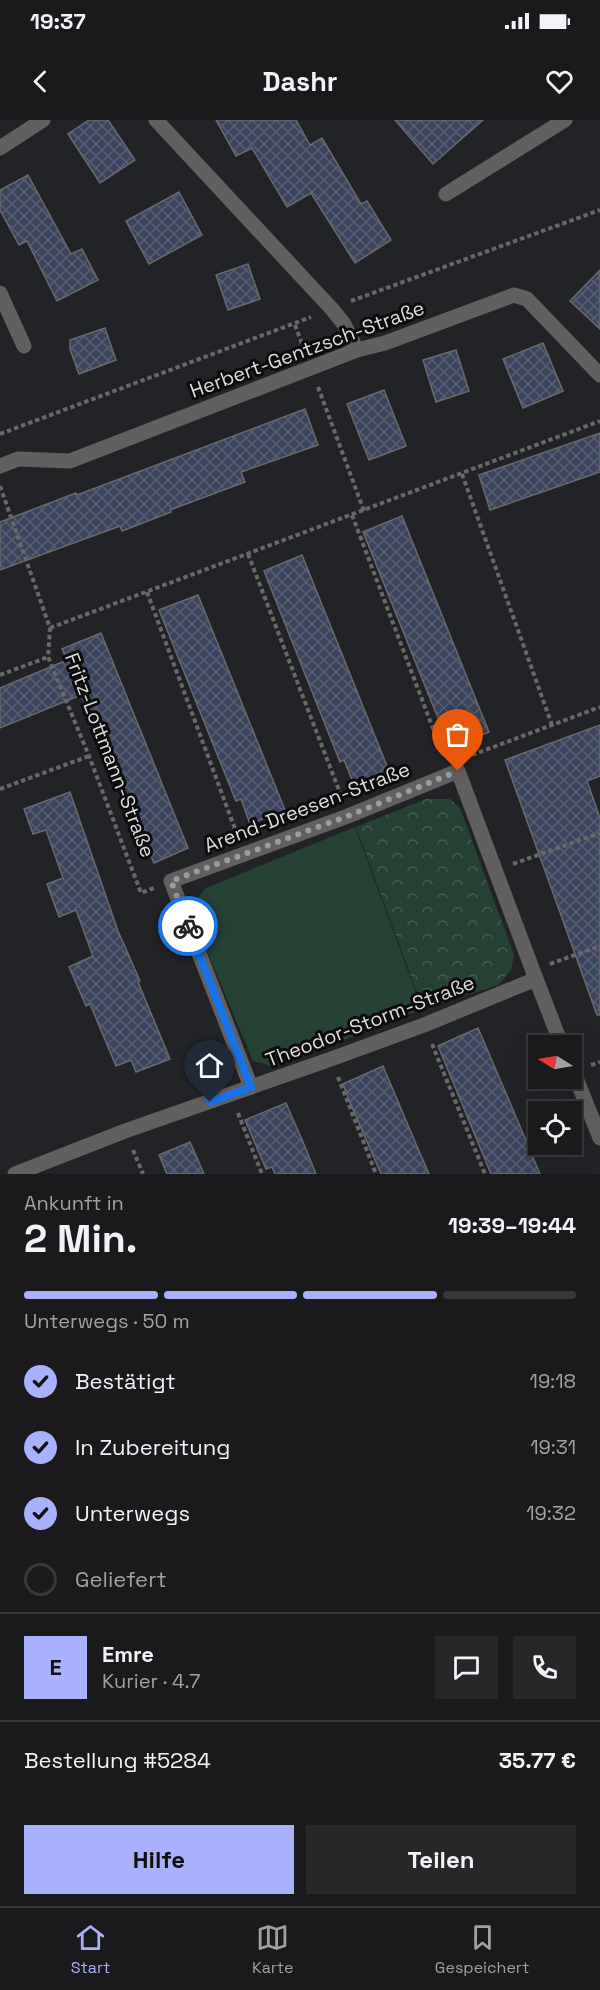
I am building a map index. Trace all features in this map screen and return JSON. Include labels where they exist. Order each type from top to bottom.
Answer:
[{"type":"street","points":[[0,148],[43,120]]},
{"type":"street","points":[[156,120],[331,308],[344,324],[357,350]]},
{"type":"street","points":[[446,194],[565,120]]},
{"type":"street","points":[[0,293],[24,346]]},
{"type":"street","name":"Herbert-Gentzsch-Straße","points":[[0,466],[18,459],[70,461],[357,350],[385,343],[514,295],[527,300],[600,375]]},
{"type":"street","points":[[458,771],[558,1035]]},
{"type":"street","name":"Arend-Dreesen-Straße","points":[[171,881],[348,816],[458,771]]},
{"type":"street","points":[[171,881],[251,1087]]},
{"type":"street","name":"Theodor-Storm-Straße","points":[[15,1174],[125,1131],[424,1024],[534,975]]},
{"type":"street","points":[[580,1089],[600,1138]]},
{"type":"path","points":[[0,434],[295,325],[331,308],[600,210]]},
{"type":"path","points":[[312,368],[364,511]]},
{"type":"path","points":[[0,486],[50,628],[600,421]]},
{"type":"path","points":[[462,474],[552,725]]},
{"type":"path","points":[[352,515],[444,758],[458,771],[465,758],[600,707]]},
{"type":"path","points":[[248,554],[348,816]]},
{"type":"path","points":[[147,592],[245,854]]},
{"type":"path","name":"Fritz-Lottmann-Straße","points":[[50,628],[48,657],[141,893],[171,881]]},
{"type":"path","points":[[0,675],[48,657]]},
{"type":"path","points":[[0,789],[88,756]]},
{"type":"path","points":[[495,871],[600,833]]},
{"type":"path","points":[[534,975],[600,946]]},
{"type":"path","points":[[424,1024],[485,1174]]},
{"type":"path","points":[[331,1059],[375,1174]]},
{"type":"path","points":[[231,1094],[262,1174]]},
{"type":"green space","points":[[426,799],[450,799],[460,808],[514,955],[511,970],[498,985],[423,1009],[356,827]]},
{"type":"green space","points":[[355,827],[422,1009],[275,1067],[253,1061],[194,920],[194,902],[206,888]]},
{"type":"building","points":[[89,120],[108,120],[135,160],[100,183],[68,134]]},
{"type":"building","points":[[216,120],[296,120],[310,145],[322,138],[361,204],[367,201],[391,240],[355,263],[311,193],[287,207],[252,148],[236,156]]},
{"type":"building","points":[[395,120],[483,120],[433,164]]},
{"type":"building","points":[[28,175],[71,254],[82,249],[98,280],[57,301],[27,241],[19,245],[0,210],[0,190]]},
{"type":"building","points":[[179,192],[202,235],[149,264],[126,221]]},
{"type":"building","points":[[248,264],[260,299],[228,310],[216,275]]},
{"type":"building","points":[[600,270],[600,329],[570,301]]},
{"type":"building","points":[[105,328],[116,360],[79,374],[70,349],[70,340]]},
{"type":"building","points":[[543,343],[563,391],[523,408],[503,359]]},
{"type":"building","points":[[456,350],[469,391],[436,402],[423,360]]},
{"type":"building","points":[[384,390],[406,446],[369,460],[347,404]]},
{"type":"building","points":[[305,409],[318,445],[241,472],[245,482],[170,510],[171,512],[122,531],[120,526],[0,570],[0,522]]},
{"type":"building","points":[[600,433],[600,472],[490,510],[479,475]]},
{"type":"building","points":[[402,516],[489,732],[454,746],[444,721],[440,723],[363,532]]},
{"type":"building","points":[[302,555],[389,771],[354,785],[344,760],[340,762],[264,571]]},
{"type":"building","points":[[198,595],[285,810],[250,824],[241,799],[236,801],[159,610]]},
{"type":"building","points":[[101,633],[188,848],[154,863],[143,838],[139,840],[81,695],[0,728],[0,688],[67,660],[62,649]]},
{"type":"building","points":[[600,725],[600,776],[587,781],[600,818],[600,1015],[597,1015],[505,760]]},
{"type":"building","points":[[70,792],[118,931],[170,1059],[136,1072],[131,1060],[116,1066],[90,1004],[86,1006],[69,967],[93,956],[76,910],[59,917],[47,884],[63,878],[46,830],[33,834],[24,809]]},
{"type":"building","points":[[478,1028],[528,1146],[528,1155],[532,1155],[540,1174],[491,1174],[438,1046]]},
{"type":"building","points":[[383,1066],[429,1174],[381,1174],[349,1100],[343,1084]]},
{"type":"building","points":[[286,1103],[316,1174],[275,1174],[272,1167],[266,1169],[245,1120]]},
{"type":"building","points":[[190,1142],[204,1174],[167,1174],[159,1155]]},
{"type":"way so far","points":[[188,926],[171,881],[348,816],[458,771]]},
{"type":"route","points":[[188,926],[251,1087],[210,1102]]}]
